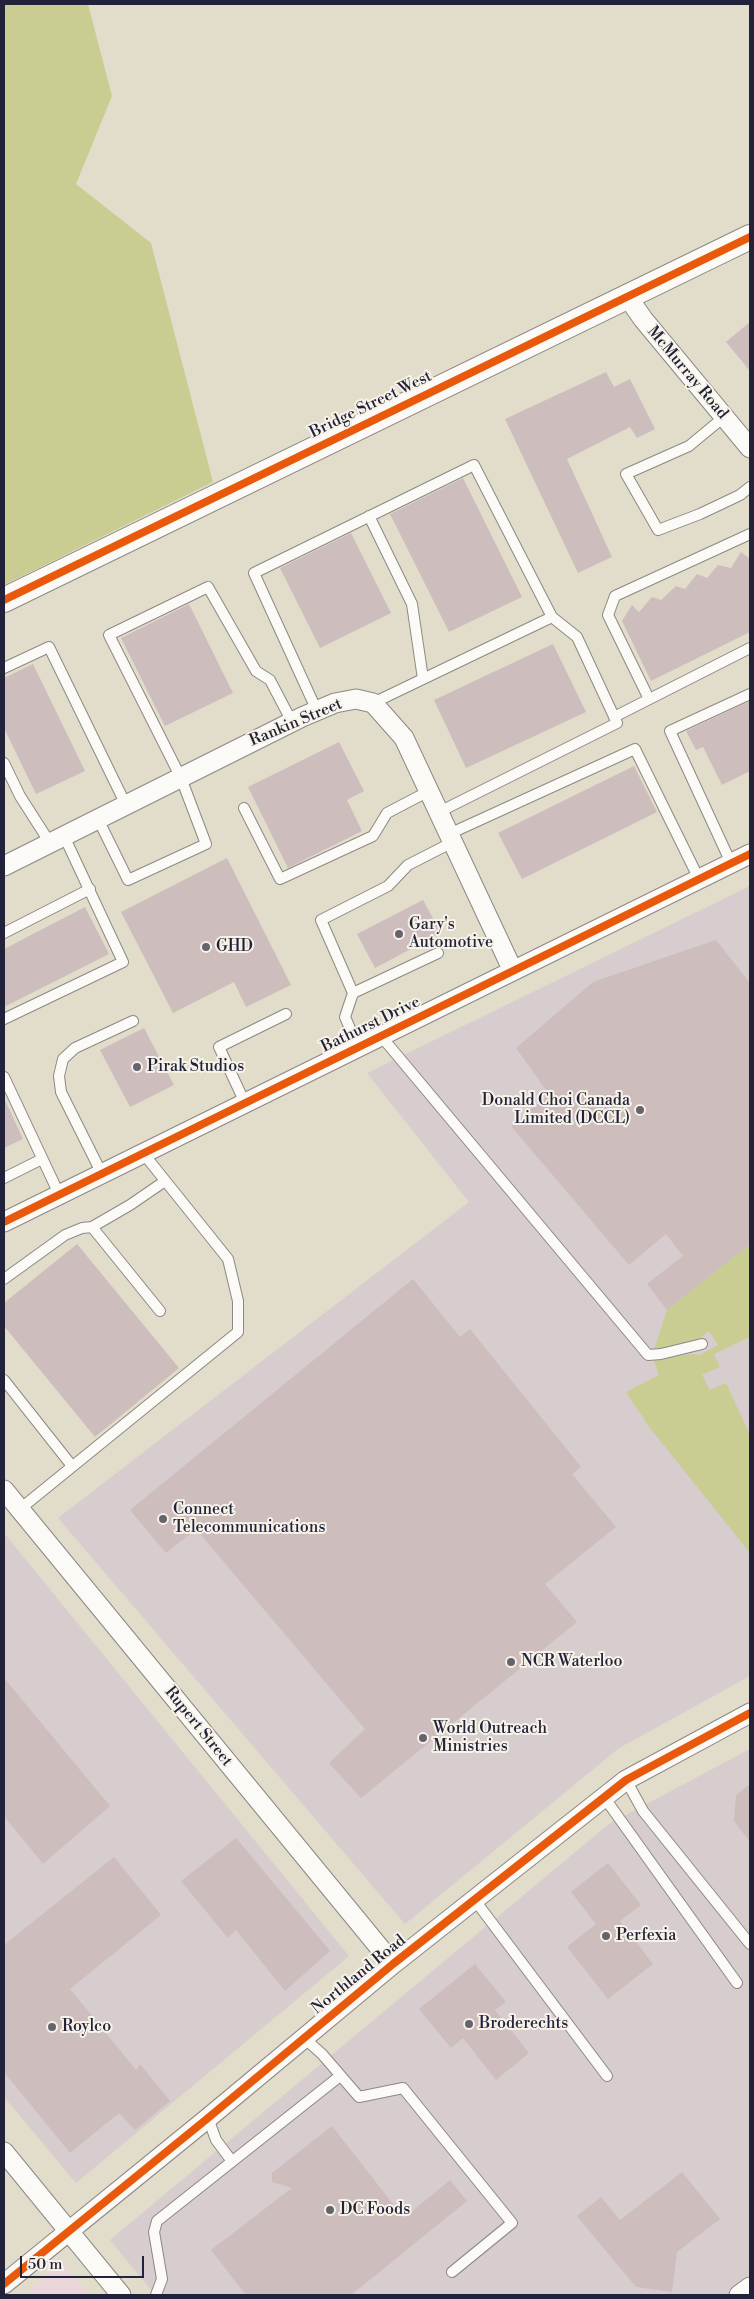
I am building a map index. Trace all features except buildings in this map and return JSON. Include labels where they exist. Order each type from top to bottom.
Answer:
[{"type":"street","name":"Bridge Street West","points":[[4,600],[750,237]]},
{"type":"street","name":"McMurray Road","points":[[627,296],[643,319],[750,448]]},
{"type":"street","name":"Rankin Street","points":[[4,866],[292,722],[335,703],[356,699],[373,703]]},
{"type":"street","points":[[373,703],[404,738],[513,971]]},
{"type":"street","name":"Bathurst Drive","points":[[4,1222],[750,854]]},
{"type":"street","name":"Rupert Street","points":[[4,1490],[393,1964]]},
{"type":"street","name":"Northland Road","points":[[4,2284],[393,1964],[626,1780],[750,1714]]},
{"type":"street","points":[[4,2152],[121,2295]]},
{"type":"street","points":[[739,2295],[750,2286]]},
{"type":"lane","points":[[724,417],[689,446],[626,474],[658,530],[700,514],[750,487]]},
{"type":"lane","points":[[317,711],[254,573],[474,465],[552,617],[576,637],[617,723],[439,812]]},
{"type":"lane","points":[[369,516],[412,604],[423,679]]},
{"type":"lane","points":[[649,699],[608,614],[615,596],[750,534]]},
{"type":"lane","points":[[98,819],[128,880],[206,844],[181,778],[109,635],[208,587],[256,670],[270,680],[292,722]]},
{"type":"lane","points":[[373,703],[552,617]]},
{"type":"lane","points":[[4,668],[49,647],[126,805]]},
{"type":"lane","points":[[614,717],[750,648]]},
{"type":"lane","points":[[731,863],[670,731],[750,694]]},
{"type":"lane","points":[[358,1047],[344,1018],[352,993],[321,920],[388,886],[408,865],[451,838],[635,749],[699,879]]},
{"type":"lane","points":[[4,762],[20,796],[57,839],[90,889],[123,962],[4,1019]]},
{"type":"lane","points":[[244,808],[280,879],[373,836],[387,813],[429,791]]},
{"type":"lane","points":[[4,932],[90,889]]},
{"type":"lane","points":[[352,993],[438,953]]},
{"type":"lane","points":[[245,1103],[219,1047],[286,1014]]},
{"type":"lane","points":[[102,1174],[61,1092],[59,1076],[63,1059],[75,1048],[133,1020]]},
{"type":"lane","points":[[381,1036],[648,1355],[702,1344]]},
{"type":"lane","points":[[4,1077],[59,1194]]},
{"type":"lane","points":[[20,1509],[238,1332],[238,1301],[228,1259],[143,1153]]},
{"type":"lane","points":[[4,1178],[42,1159]]},
{"type":"lane","points":[[4,1279],[65,1235],[82,1228],[92,1227],[130,1205],[165,1181]]},
{"type":"lane","points":[[92,1227],[160,1311]]},
{"type":"lane","points":[[4,1380],[72,1466]]},
{"type":"lane","points":[[626,1780],[643,1811],[750,1944]]},
{"type":"lane","points":[[604,1797],[737,1983]]},
{"type":"lane","points":[[474,1899],[607,2076]]},
{"type":"lane","points":[[304,2038],[322,2054],[359,2097],[403,2088],[512,2223],[452,2272]]},
{"type":"lane","points":[[156,2295],[162,2279],[154,2232],[157,2221],[231,2160],[340,2076]]},
{"type":"lane","points":[[208,2118],[216,2140],[231,2160]]},
{"type":"shaded area","points":[[750,886],[750,1676],[619,1748],[405,1924],[58,1518],[469,1202],[367,1073]]},
{"type":"shaded area","points":[[4,1533],[349,1956],[76,2183],[4,2097]]},
{"type":"shaded area","points":[[750,1749],[750,2295],[155,2295],[110,2240],[609,1824]]},
{"type":"shaded area","points":[[63,2263],[89,2295],[24,2295]]},
{"type":"green space","points":[[4,4],[88,4],[112,96],[76,184],[151,243],[213,482],[4,585]]},
{"type":"green space","points":[[750,1244],[750,1337],[714,1354],[720,1367],[702,1375],[710,1390],[726,1383],[750,1435],[750,1553],[650,1428],[626,1392],[659,1375],[653,1359],[691,1354],[700,1355],[718,1345],[709,1331],[689,1346],[671,1350],[654,1350],[667,1310]]},
{"type":"cycle path","points":[[4,600],[750,237]]},
{"type":"cycle path","points":[[4,1222],[750,854]]},
{"type":"cycle path","points":[[4,2284],[393,1964],[626,1780],[750,1713]]},
{"type":"place","name":"Gary's Automotive","points":[[399,934]]},
{"type":"place","name":"GHD","points":[[206,947]]},
{"type":"place","name":"Pirak Studios","points":[[137,1067]]},
{"type":"place","name":"Donald Choi Canada Limited (DCCL)","points":[[640,1110]]},
{"type":"place","name":"Connect Telecommunications","points":[[163,1519]]},
{"type":"place","name":"NCR Waterloo","points":[[511,1662]]},
{"type":"place","name":"World Outreach Ministries","points":[[423,1738]]},
{"type":"place","name":"Perfexia","points":[[606,1936]]},
{"type":"place","name":"Broderechts","points":[[469,2024]]},
{"type":"place","name":"Roylco","points":[[52,2027]]},
{"type":"place","name":"DC Foods","points":[[330,2210]]}]
